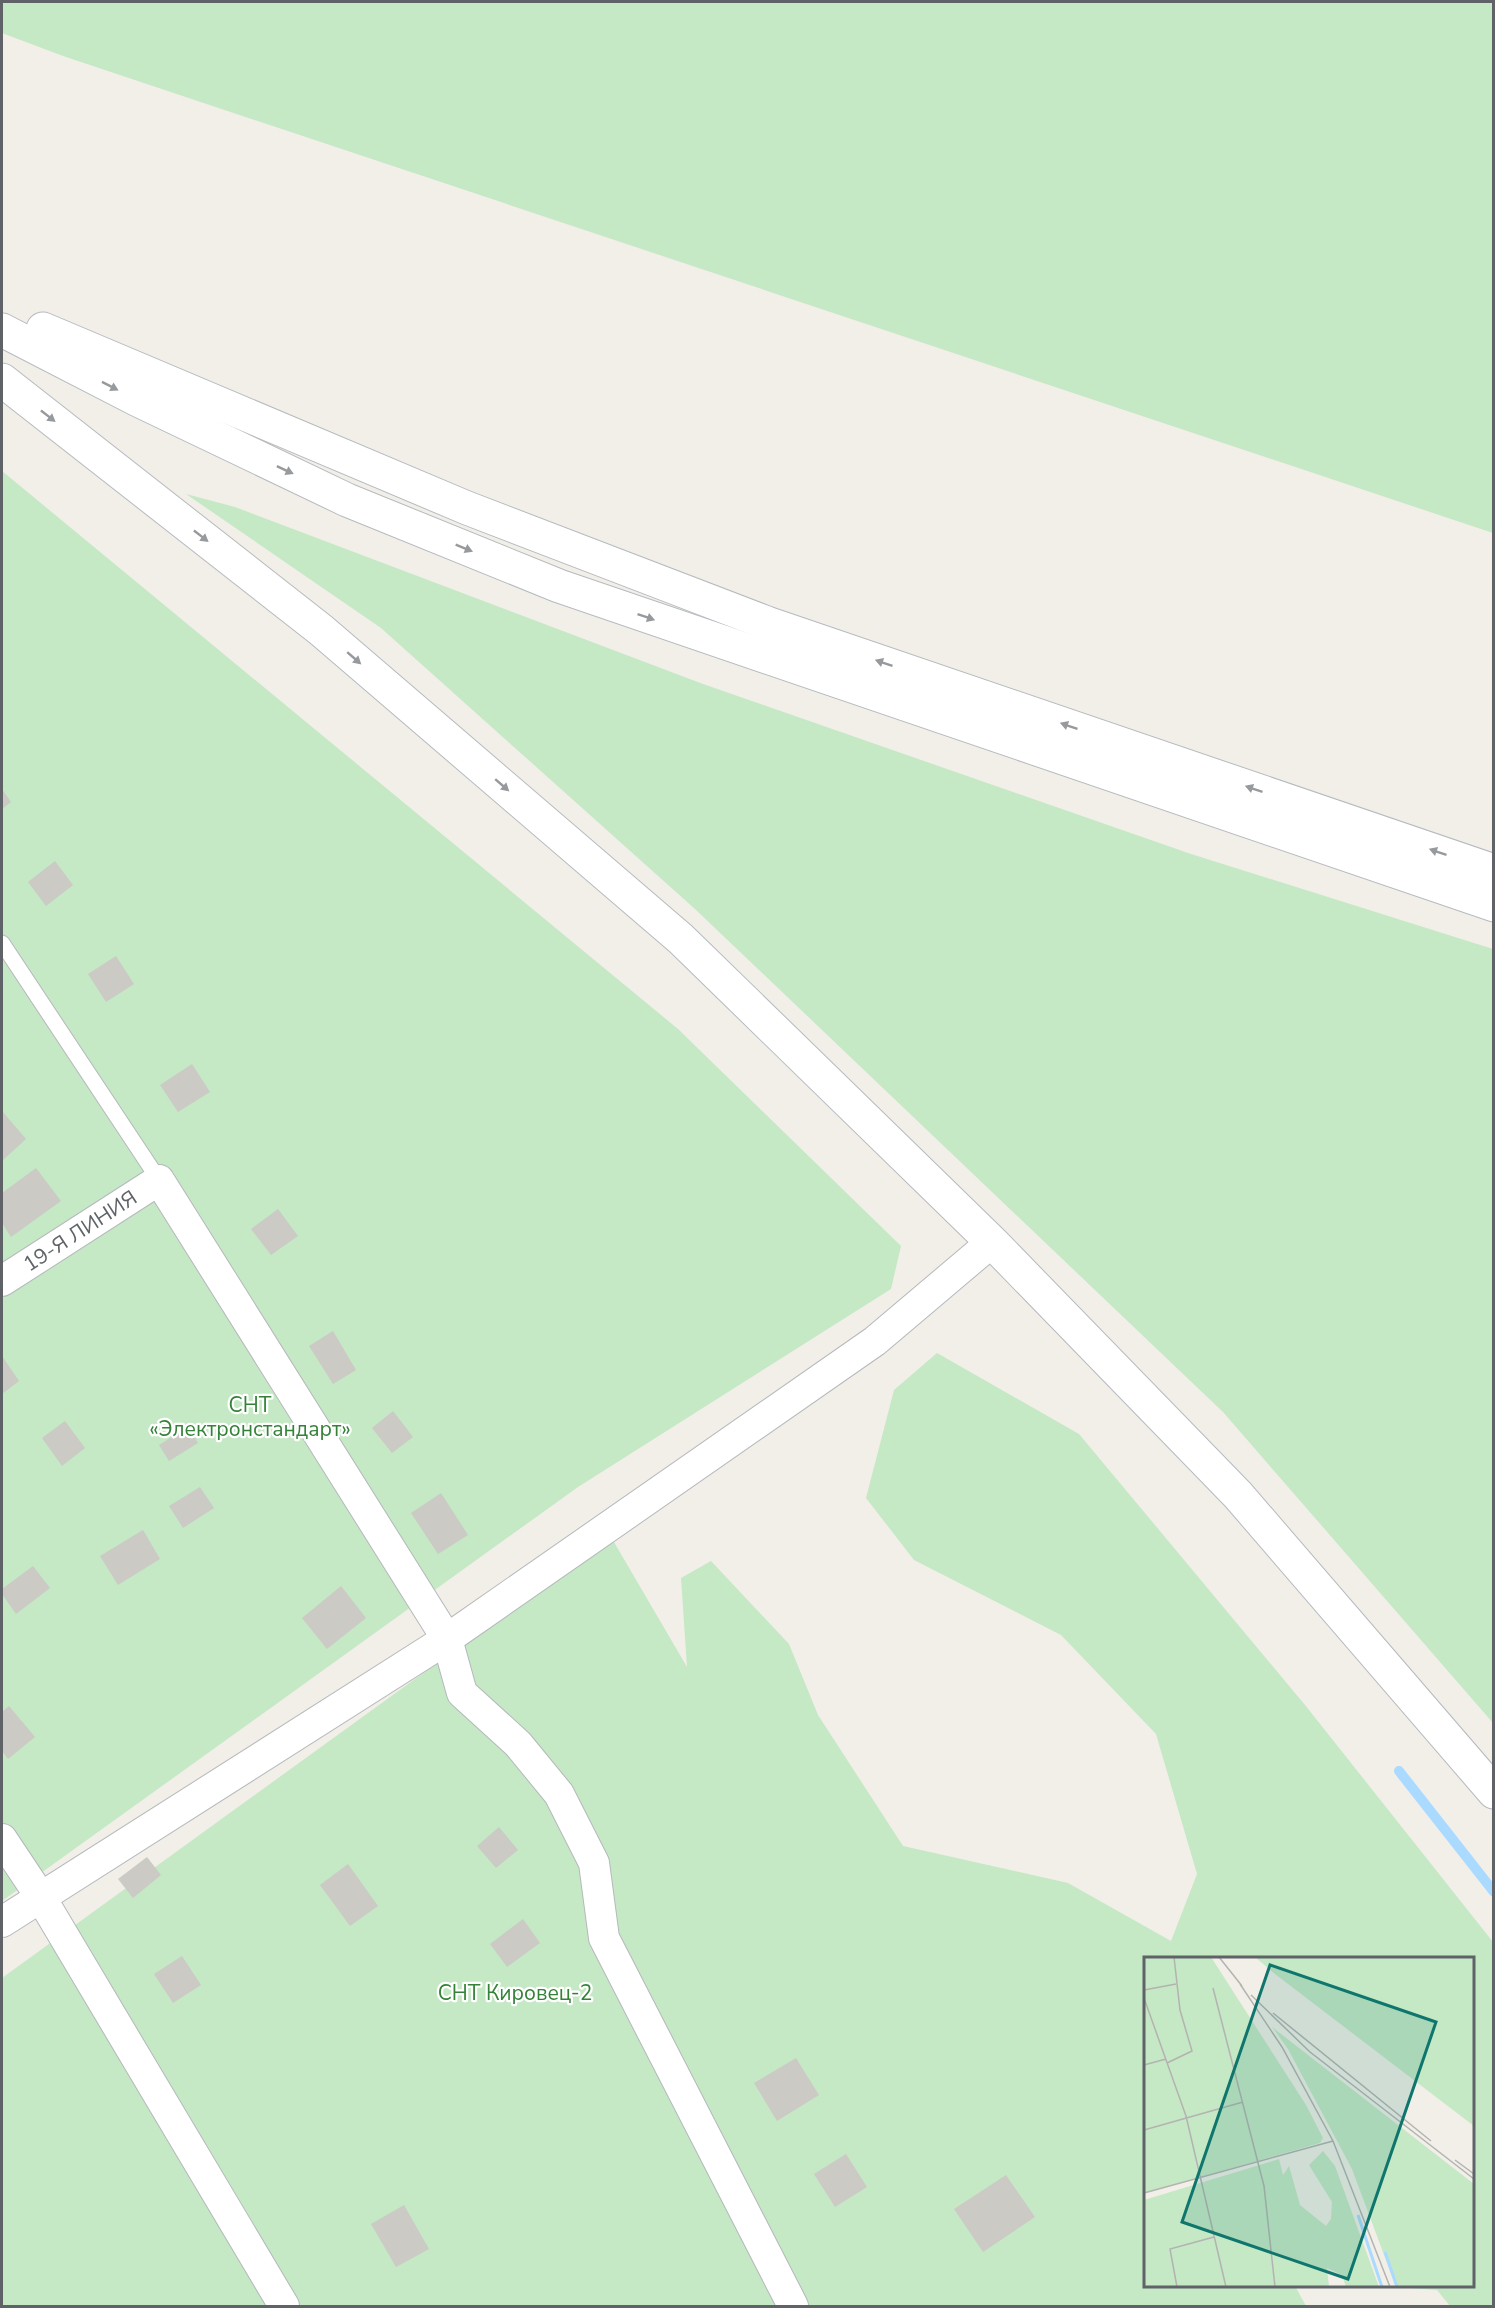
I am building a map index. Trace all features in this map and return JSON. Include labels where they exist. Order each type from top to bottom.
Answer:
[{"type":"main road","points":[[2,312],[467,508],[767,623],[1494,871]]},
{"type":"main road","points":[[2,330],[136,399],[346,500],[559,586],[1494,905]]},
{"type":"main road","points":[[2,380],[321,630],[681,939],[993,1242],[1238,1495],[1494,1792]]},
{"type":"street","points":[[159,1180],[447,1639],[462,1693],[518,1744],[559,1794],[594,1863],[604,1938],[793,2307]]},
{"type":"street","name":"19-Я ЛИНИЯ","points":[[2,1281],[159,1180]]},
{"type":"street","points":[[2,1922],[447,1639],[875,1341],[993,1242]]},
{"type":"street","points":[[2,1839],[40,1896],[284,2307]]},
{"type":"lane","points":[[2,943],[159,1180]]},
{"type":"green space","points":[[2,2],[1493,2],[1493,533],[63,56],[2,33]]},
{"type":"green space","name":"СНТ «Электронстандарт»","points":[[2,471],[678,1029],[901,1246],[891,1289],[578,1487],[2,1901]]},
{"type":"green space","points":[[186,494],[235,507],[703,684],[1191,854],[1493,949],[1493,1723],[1223,1412],[695,909],[381,628]]},
{"type":"green space","name":"СНТ Кировец-2","points":[[937,1353],[1079,1434],[1305,1705],[1493,1942],[1493,2306],[1450,2306],[1437,2290],[1396,2287],[1474,2287],[1474,1957],[1144,1957],[1144,2287],[1296,2287],[1306,2306],[2,2306],[2,1978],[611,1537],[687,1667],[681,1578],[711,1561],[789,1644],[818,1715],[903,1846],[1068,1883],[1171,1941],[1197,1874],[1156,1734],[1061,1635],[914,1560],[866,1498],[894,1390]]},
{"type":"building","points":[[2,789],[11,802],[2,809]]},
{"type":"building","points":[[55,861],[73,885],[46,906],[28,882]]},
{"type":"building","points":[[116,956],[134,984],[106,1002],[88,974]]},
{"type":"building","points":[[192,1064],[210,1092],[178,1112],[160,1085]]},
{"type":"building","points":[[2,1111],[26,1139],[2,1161]]},
{"type":"building","points":[[36,1168],[61,1201],[11,1237],[2,1223],[2,1193]]},
{"type":"building","points":[[278,1209],[298,1236],[271,1255],[251,1229]]},
{"type":"building","points":[[333,1331],[356,1370],[333,1384],[309,1346]]},
{"type":"building","points":[[2,1356],[19,1381],[2,1394]]},
{"type":"building","points":[[393,1411],[413,1437],[392,1453],[372,1428]]},
{"type":"building","points":[[65,1421],[85,1448],[62,1466],[42,1438]]},
{"type":"building","points":[[188,1427],[198,1443],[169,1461],[159,1445]]},
{"type":"building","points":[[200,1487],[214,1508],[183,1528],[169,1506]]},
{"type":"building","points":[[441,1493],[468,1535],[438,1554],[411,1513]]},
{"type":"building","points":[[143,1530],[160,1559],[118,1585],[100,1556]]},
{"type":"building","points":[[33,1566],[50,1588],[16,1614],[2,1594],[2,1589]]},
{"type":"building","points":[[341,1586],[366,1618],[327,1649],[302,1618]]},
{"type":"building","points":[[9,1706],[35,1737],[8,1759],[2,1751],[2,1712]]},
{"type":"building","points":[[499,1827],[518,1850],[496,1868],[477,1846]]},
{"type":"building","points":[[147,1857],[161,1875],[133,1898],[118,1879]]},
{"type":"building","points":[[348,1864],[378,1906],[350,1926],[320,1885]]},
{"type":"building","points":[[523,1919],[540,1943],[507,1967],[490,1944]]},
{"type":"building","points":[[182,1956],[201,1985],[173,2003],[154,1974]]},
{"type":"building","points":[[796,2058],[819,2095],[777,2121],[754,2083]]},
{"type":"building","points":[[846,2154],[867,2187],[835,2207],[814,2174]]},
{"type":"building","points":[[1006,2175],[1035,2217],[983,2252],[954,2209]]},
{"type":"building","points":[[404,2205],[429,2249],[396,2267],[371,2224]]},
{"type":"waterway","points":[[1399,1771],[1494,1892]]}]
